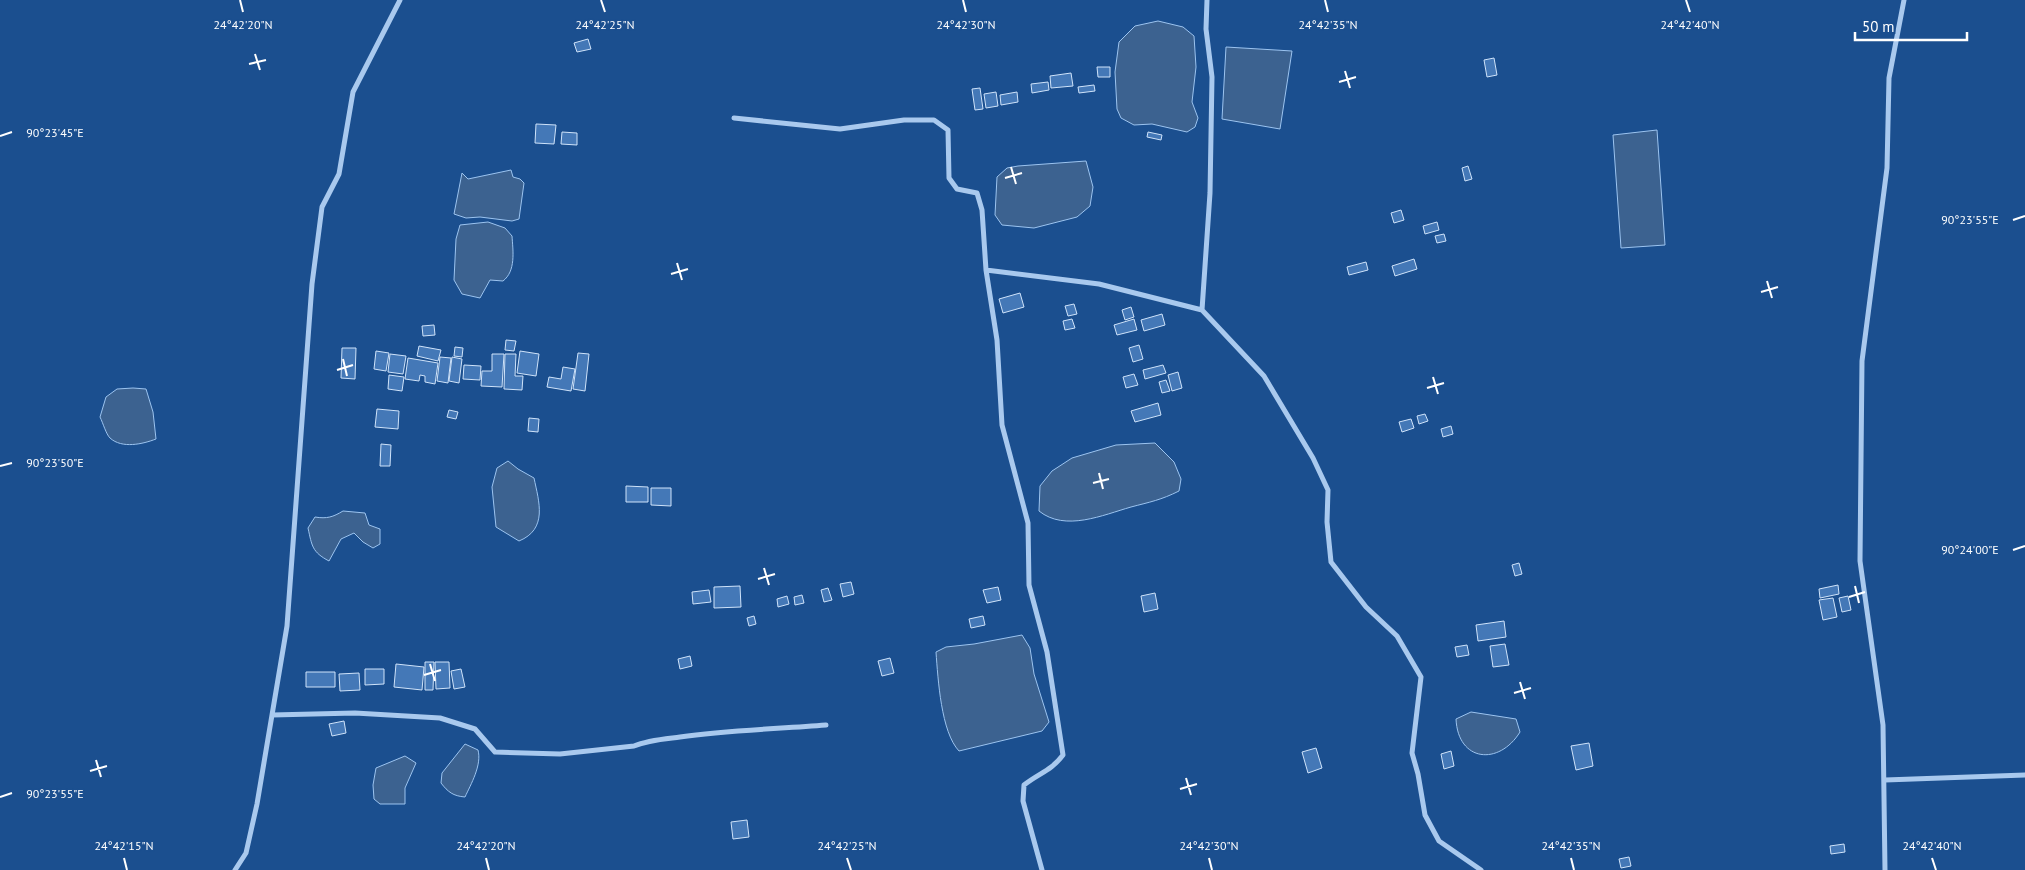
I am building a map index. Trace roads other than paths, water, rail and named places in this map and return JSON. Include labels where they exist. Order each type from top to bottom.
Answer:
[{"type":"street","points":[[235,870],[246,853],[257,804],[287,626],[312,284],[322,207],[339,174],[352,92],[400,0]]},
{"type":"street","points":[[1202,310],[1210,164],[1212,77],[1206,29],[1207,0]]},
{"type":"street","points":[[1885,870],[1883,725],[1860,561],[1862,360],[1887,168],[1889,78],[1904,0]]},
{"type":"street","points":[[734,118],[840,129],[904,120],[934,120],[948,130],[949,178],[957,189],[977,194],[982,210],[986,270],[997,340],[1002,425],[1028,523],[1029,585],[1047,652],[1063,755],[1054,767],[1035,776],[1024,785],[1023,801],[1042,870]]},
{"type":"street","points":[[986,270],[1099,284],[1202,310],[1264,376],[1313,458],[1328,490],[1327,522],[1331,562],[1366,607],[1398,636],[1421,677],[1412,753],[1418,774],[1425,816],[1440,841],[1481,870]]},
{"type":"street","points":[[272,715],[355,713],[440,718],[476,729],[494,752],[560,754],[634,746],[642,743],[758,728],[826,725]]},
{"type":"street","points":[[1885,780],[2025,775]]},
{"type":"water","points":[[1158,21],[1183,27],[1194,36],[1196,67],[1192,102],[1198,118],[1195,127],[1187,132],[1152,124],[1134,125],[1121,118],[1117,109],[1115,72],[1119,42],[1135,26]]},
{"type":"water","points":[[1226,47],[1292,51],[1280,129],[1222,119]]},
{"type":"water","points":[[1657,130],[1665,245],[1621,248],[1613,135]]},
{"type":"water","points":[[1086,161],[1093,187],[1090,206],[1077,217],[1034,228],[1002,225],[995,215],[997,177],[1007,168]]},
{"type":"water","points":[[511,170],[513,177],[520,179],[524,183],[519,219],[512,221],[480,217],[466,218],[454,214],[462,173],[468,179]]},
{"type":"water","points":[[488,222],[505,228],[512,236],[513,260],[510,272],[503,281],[490,280],[480,298],[462,294],[454,280],[456,239],[460,225]]},
{"type":"water","points":[[117,389],[146,389],[153,412],[156,439],[139,444],[120,443],[110,438],[100,417],[106,397]]},
{"type":"water","points":[[1155,443],[1174,462],[1181,479],[1179,491],[1155,501],[1084,520],[1060,520],[1049,517],[1039,511],[1040,486],[1052,471],[1072,458],[1116,445]]},
{"type":"water","points":[[508,461],[534,478],[538,496],[538,522],[528,536],[519,541],[496,527],[492,487],[497,468]]},
{"type":"water","points":[[343,511],[365,513],[369,525],[380,529],[380,544],[373,548],[354,533],[341,539],[329,561],[319,555],[314,548],[308,528],[315,517],[330,517]]},
{"type":"water","points":[[1022,635],[1030,648],[1034,674],[1049,722],[1042,731],[959,751],[948,731],[944,718],[939,690],[936,652],[946,647]]},
{"type":"water","points":[[1471,712],[1516,719],[1520,732],[1511,743],[1491,754],[1481,754],[1472,751],[1464,744],[1458,733],[1456,719]]},
{"type":"water","points":[[465,744],[478,750],[479,756],[475,774],[465,797],[451,793],[441,783],[442,773]]},
{"type":"water","points":[[405,756],[416,763],[405,788],[405,804],[380,804],[374,799],[373,785],[376,768]]}]
